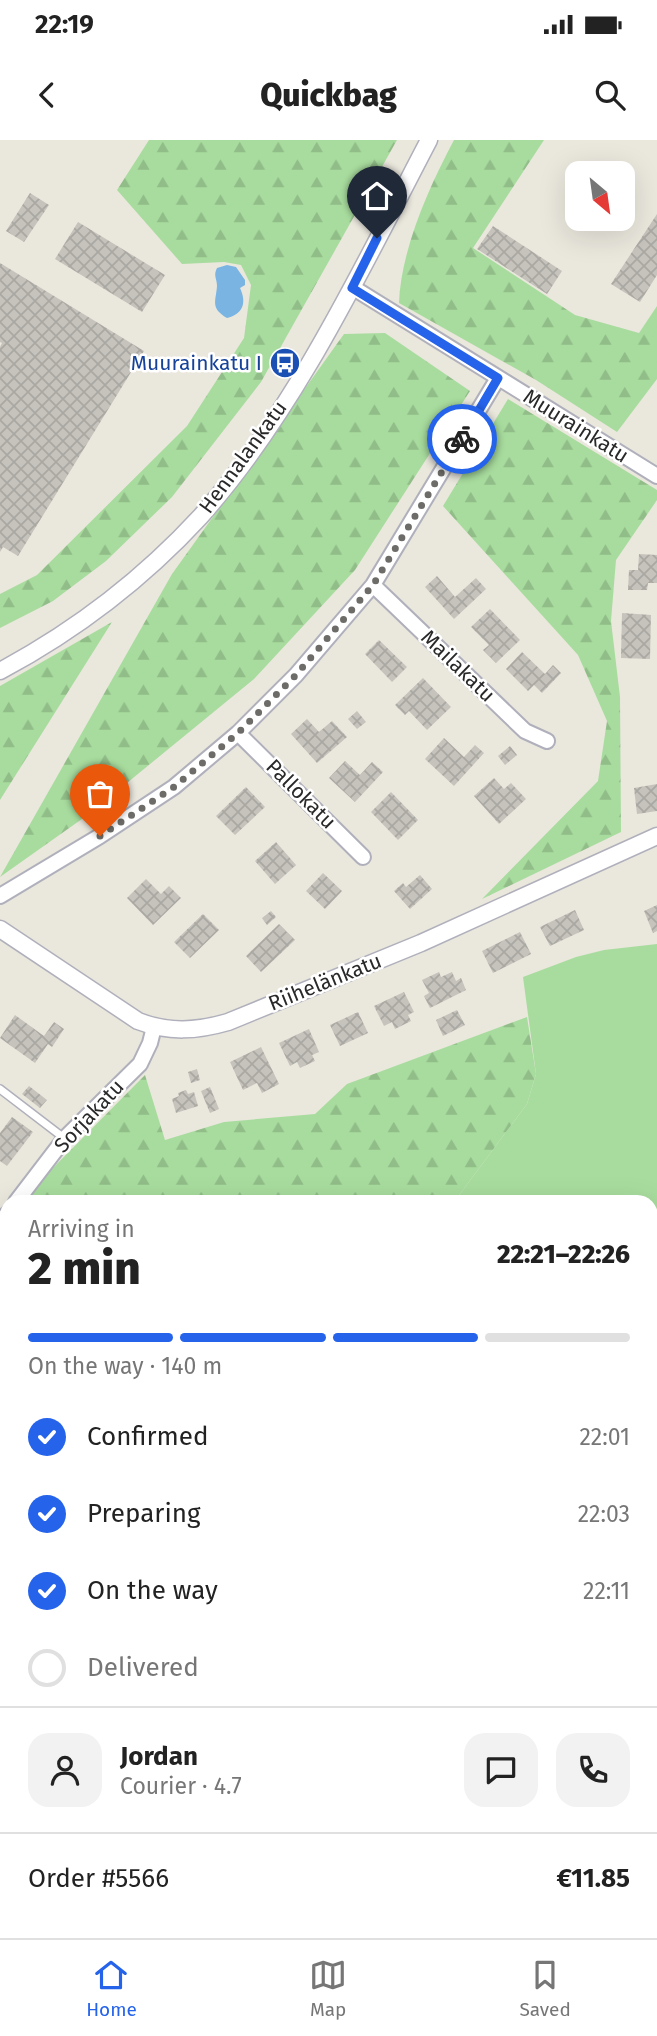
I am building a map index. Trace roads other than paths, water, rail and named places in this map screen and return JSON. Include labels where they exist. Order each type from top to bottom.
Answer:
[{"type":"street","name":"Hennalankatu","points":[[0,671],[36,652],[101,608],[153,564],[201,515],[246,459],[298,382],[352,288],[429,140]]},
{"type":"street","name":"Muurainkatu","points":[[352,288],[657,476]]},
{"type":"street","points":[[0,895],[100,836],[174,787],[238,733],[296,675],[373,585],[498,378]]},
{"type":"street","name":"Mailakatu","points":[[373,585],[525,731],[547,741]]},
{"type":"street","name":"Pallokatu","points":[[238,733],[363,857]]},
{"type":"street","name":"Riihelänkatu","points":[[0,929],[138,1021],[154,1027],[205,1029],[421,943],[657,836]]},
{"type":"street","name":"Sorjakatu","points":[[21,1195],[65,1138],[140,1063],[154,1027]]},
{"type":"lane","points":[[0,1089],[65,1138]]},
{"type":"water","points":[[227,265],[236,267],[245,280],[245,285],[240,288],[243,303],[240,311],[227,318],[216,307],[215,275],[217,268]]},
{"type":"place","name":"Muurainkatu I","points":[[285,363]]}]
